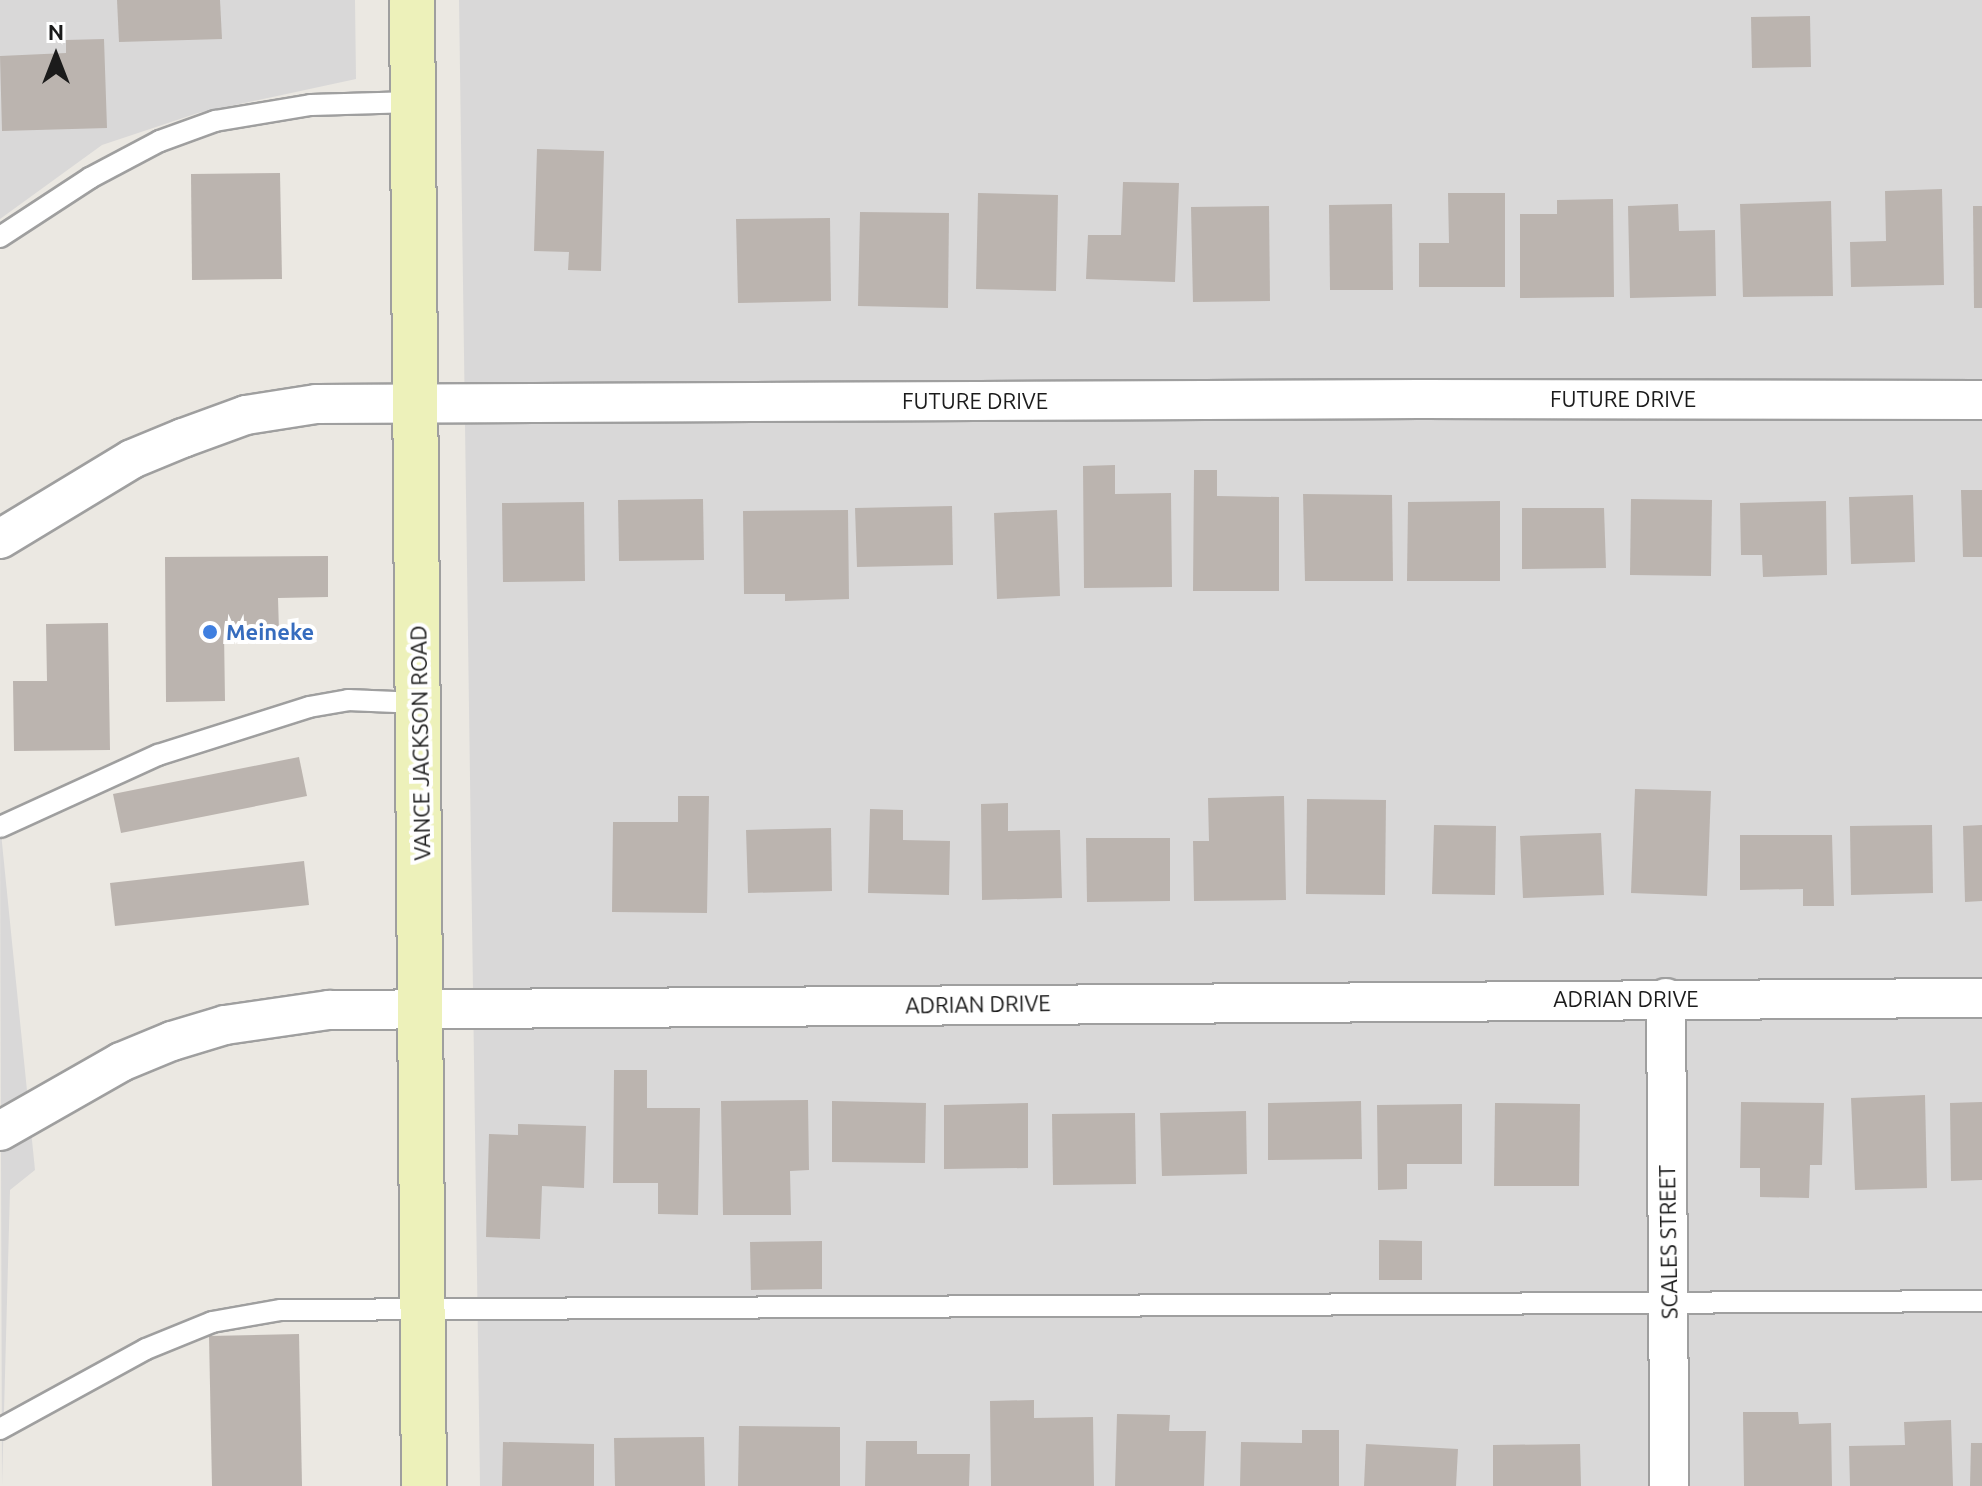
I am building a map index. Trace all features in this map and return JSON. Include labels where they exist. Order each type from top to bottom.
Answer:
[{"type":"main road","name":"VANCE JACKSON ROAD","points":[[412,0],[424,1486]]},
{"type":"street","name":"FUTURE DRIVE","points":[[0,539],[132,459],[246,415],[316,404],[1982,400]]},
{"type":"street","name":"SCALES STREET","points":[[1666,998],[1669,1486]]},
{"type":"street","name":"ADRIAN DRIVE","points":[[0,1131],[121,1062],[172,1041],[225,1025],[329,1010],[1982,998]]},
{"type":"lane","points":[[0,237],[90,178],[160,141],[215,121],[311,105],[413,102]]},
{"type":"lane","points":[[0,827],[158,755],[309,707],[348,700],[419,703]]},
{"type":"lane","points":[[0,1429],[146,1349],[212,1322],[281,1310],[1982,1301]]},
{"type":"shaded area","points":[[0,0],[355,0],[356,79],[198,113],[102,145],[0,219]]},
{"type":"shaded area","points":[[459,0],[1982,0],[1982,1486],[480,1486]]},
{"type":"shaded area","points":[[0,823],[35,1170],[10,1190],[2,1486]]},
{"type":"building","points":[[117,0],[220,0],[222,39],[119,42]]},
{"type":"building","points":[[1810,16],[1811,67],[1752,68],[1751,17]]},
{"type":"building","points":[[104,39],[107,128],[2,131],[0,56],[66,53],[66,40]]},
{"type":"building","points":[[537,149],[604,151],[601,271],[568,270],[569,252],[534,251]]},
{"type":"building","points":[[280,173],[282,279],[192,280],[191,174]]},
{"type":"building","points":[[1123,182],[1179,183],[1175,282],[1086,279],[1088,235],[1121,235]]},
{"type":"building","points":[[1942,189],[1944,285],[1851,287],[1850,242],[1886,241],[1885,191]]},
{"type":"building","points":[[978,193],[1058,195],[1056,291],[976,289]]},
{"type":"building","points":[[1448,193],[1505,193],[1505,287],[1419,287],[1419,243],[1449,243]]},
{"type":"building","points":[[1613,199],[1614,297],[1520,298],[1520,214],[1557,214],[1557,200]]},
{"type":"building","points":[[1831,201],[1833,296],[1743,297],[1740,204]]},
{"type":"building","points":[[1392,204],[1393,290],[1330,290],[1329,205]]},
{"type":"building","points":[[1678,204],[1679,231],[1715,230],[1716,296],[1630,298],[1628,206]]},
{"type":"building","points":[[1269,206],[1270,301],[1193,302],[1191,207]]},
{"type":"building","points":[[1973,206],[1982,206],[1982,308],[1974,308]]},
{"type":"building","points":[[860,212],[949,213],[948,308],[858,306]]},
{"type":"building","points":[[830,218],[831,301],[738,303],[736,219]]},
{"type":"building","points":[[1115,465],[1115,494],[1171,493],[1172,587],[1084,588],[1083,466]]},
{"type":"building","points":[[1194,470],[1217,470],[1217,496],[1279,497],[1279,591],[1193,591]]},
{"type":"building","points":[[1961,490],[1982,490],[1982,557],[1963,557]]},
{"type":"building","points":[[1303,494],[1392,495],[1393,581],[1305,581]]},
{"type":"building","points":[[1913,495],[1915,562],[1851,564],[1849,497]]},
{"type":"building","points":[[703,499],[704,560],[619,561],[618,500]]},
{"type":"building","points":[[1631,499],[1712,500],[1711,576],[1630,575]]},
{"type":"building","points":[[1500,501],[1500,581],[1407,581],[1408,502]]},
{"type":"building","points":[[1826,501],[1827,575],[1763,577],[1762,555],[1741,555],[1740,503]]},
{"type":"building","points":[[584,502],[585,581],[503,582],[502,503]]},
{"type":"building","points":[[952,506],[953,565],[857,567],[855,508]]},
{"type":"building","points":[[1522,508],[1604,508],[1606,568],[1522,569]]},
{"type":"building","points":[[848,510],[849,599],[785,601],[785,594],[744,594],[743,511]]},
{"type":"building","points":[[1057,510],[1060,596],[997,599],[994,513]]},
{"type":"building","points":[[328,556],[328,597],[278,598],[279,631],[224,632],[225,701],[166,702],[165,557]]},
{"type":"building","points":[[108,623],[110,750],[14,751],[13,681],[47,681],[46,624]]},
{"type":"building","points":[[299,757],[307,796],[121,833],[113,794]]},
{"type":"building","points":[[1635,789],[1711,791],[1707,896],[1631,893]]},
{"type":"building","points":[[678,796],[709,796],[707,913],[612,912],[613,822],[678,822]]},
{"type":"building","points":[[1284,796],[1286,900],[1194,901],[1193,841],[1209,841],[1208,798]]},
{"type":"building","points":[[1307,799],[1386,800],[1385,895],[1306,894]]},
{"type":"building","points":[[1008,803],[1008,831],[1060,830],[1062,898],[982,900],[981,804]]},
{"type":"building","points":[[870,809],[903,810],[903,840],[950,841],[949,895],[868,893]]},
{"type":"building","points":[[1434,825],[1496,826],[1495,895],[1432,894]]},
{"type":"building","points":[[1932,825],[1933,893],[1851,895],[1850,826]]},
{"type":"building","points":[[1982,825],[1982,901],[1965,902],[1963,826]]},
{"type":"building","points":[[831,828],[832,891],[748,893],[746,830]]},
{"type":"building","points":[[1601,833],[1604,895],[1523,898],[1520,836]]},
{"type":"building","points":[[1740,835],[1832,835],[1834,906],[1803,906],[1803,889],[1740,890]]},
{"type":"building","points":[[1086,838],[1170,838],[1170,901],[1087,902]]},
{"type":"building","points":[[304,861],[309,905],[115,926],[110,883]]},
{"type":"building","points":[[614,1070],[647,1070],[647,1108],[700,1108],[698,1215],[658,1214],[658,1183],[613,1183]]},
{"type":"building","points":[[1925,1095],[1927,1188],[1855,1190],[1851,1098]]},
{"type":"building","points":[[808,1100],[809,1170],[790,1171],[791,1215],[723,1215],[721,1101]]},
{"type":"building","points":[[832,1101],[926,1103],[925,1163],[832,1162]]},
{"type":"building","points":[[1361,1101],[1362,1159],[1268,1160],[1268,1103]]},
{"type":"building","points":[[1741,1102],[1824,1103],[1822,1165],[1810,1165],[1809,1198],[1760,1197],[1760,1168],[1740,1168]]},
{"type":"building","points":[[1982,1102],[1982,1180],[1951,1181],[1950,1103]]},
{"type":"building","points":[[1028,1103],[1028,1168],[944,1169],[944,1105]]},
{"type":"building","points":[[1495,1103],[1580,1104],[1579,1186],[1494,1186]]},
{"type":"building","points":[[1462,1104],[1462,1164],[1407,1164],[1407,1189],[1378,1190],[1377,1105]]},
{"type":"building","points":[[1246,1111],[1247,1174],[1162,1176],[1160,1113]]},
{"type":"building","points":[[1135,1113],[1136,1184],[1053,1185],[1052,1114]]},
{"type":"building","points":[[518,1124],[586,1126],[584,1188],[542,1186],[540,1239],[486,1237],[489,1134],[518,1135]]},
{"type":"building","points":[[1379,1240],[1422,1241],[1422,1280],[1379,1280]]},
{"type":"building","points":[[822,1241],[822,1289],[751,1290],[750,1242]]},
{"type":"building","points":[[299,1334],[302,1486],[212,1486],[209,1336]]},
{"type":"building","points":[[1034,1400],[1034,1418],[1093,1417],[1094,1486],[991,1486],[990,1401]]},
{"type":"building","points":[[1743,1412],[1798,1412],[1799,1424],[1831,1423],[1832,1486],[1744,1486]]},
{"type":"building","points":[[1117,1414],[1170,1415],[1169,1431],[1206,1431],[1204,1486],[1115,1486]]},
{"type":"building","points":[[1951,1420],[1953,1486],[1850,1486],[1849,1446],[1905,1445],[1904,1422]]},
{"type":"building","points":[[739,1426],[840,1427],[840,1486],[738,1486]]},
{"type":"building","points":[[1302,1430],[1339,1430],[1339,1486],[1240,1486],[1241,1442],[1302,1443]]},
{"type":"building","points":[[704,1437],[705,1486],[615,1486],[614,1438]]},
{"type":"building","points":[[866,1441],[917,1441],[917,1454],[970,1454],[969,1486],[865,1486]]},
{"type":"building","points":[[503,1442],[594,1444],[594,1486],[502,1486]]},
{"type":"building","points":[[1971,1443],[1982,1443],[1982,1486],[1970,1486]]},
{"type":"building","points":[[1366,1444],[1458,1449],[1456,1486],[1364,1486]]},
{"type":"building","points":[[1580,1444],[1581,1486],[1493,1486],[1493,1445]]},
{"type":"place","name":"Meineke","points":[[210,632]]}]
